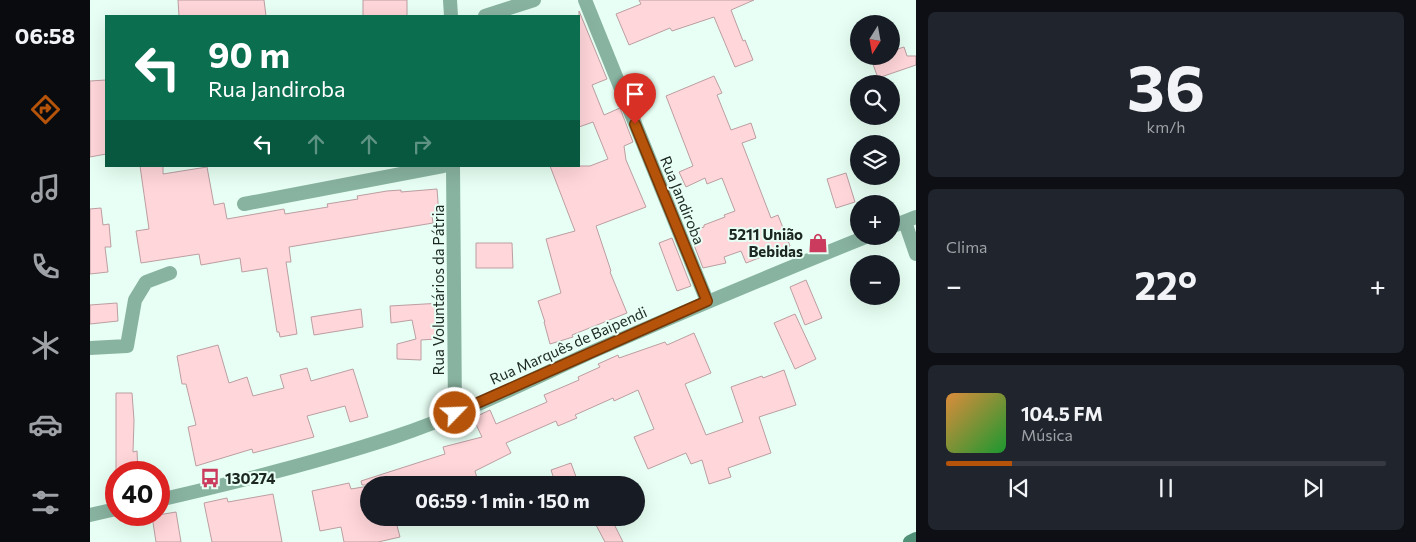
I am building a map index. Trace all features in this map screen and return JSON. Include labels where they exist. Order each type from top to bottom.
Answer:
[{"type":"main road","points":[[910,542],[916,540]]},
{"type":"street","points":[[450,0],[451,15]]},
{"type":"street","points":[[488,15],[534,0]]},
{"type":"street","name":"Rua Jandiroba","points":[[585,0],[707,301]]},
{"type":"street","points":[[244,204],[438,167]]},
{"type":"street","name":"Rua Voluntários da Pátria","points":[[453,167],[455,413]]},
{"type":"street","points":[[910,220],[916,254]]},
{"type":"street","name":"Rua Marquês de Baipendi","points":[[170,497],[320,459],[395,436],[455,413],[707,301],[850,243]]},
{"type":"street","points":[[90,348],[127,346],[135,300],[146,282],[170,273]]},
{"type":"street","points":[[90,515],[105,512]]},
{"type":"building","points":[[178,0],[264,0],[266,15],[179,15]]},
{"type":"building","points":[[363,0],[407,0],[407,15],[363,15]]},
{"type":"building","points":[[639,0],[754,0],[731,10],[743,41],[745,40],[753,60],[735,67],[714,17],[672,31],[670,28],[629,45],[616,14],[641,4]]},
{"type":"building","points":[[579,11],[607,79],[592,85],[604,115],[620,108],[633,142],[624,146],[626,160],[646,207],[596,226],[610,272],[627,313],[572,335],[573,337],[550,344],[538,301],[561,293],[546,239],[575,231],[550,167],[590,166],[608,159],[593,122],[580,127]]},
{"type":"building","points":[[904,47],[907,56],[916,56],[916,65],[887,75],[877,75],[873,65],[900,65],[900,48]]},
{"type":"building","points":[[714,76],[722,93],[717,95],[731,130],[751,123],[756,138],[742,143],[771,218],[778,215],[790,246],[746,263],[741,251],[724,257],[726,263],[703,268],[689,232],[704,227],[704,225],[735,211],[722,178],[707,184],[705,178],[686,187],[679,172],[693,166],[666,96]]},
{"type":"building","points":[[105,80],[105,154],[90,157],[90,81]]},
{"type":"building","points":[[140,167],[163,167],[163,174],[207,167],[214,205],[224,203],[227,219],[284,209],[285,214],[328,207],[327,204],[358,199],[357,196],[387,191],[401,190],[401,192],[437,189],[439,215],[432,216],[433,223],[289,247],[291,262],[286,262],[297,334],[280,337],[279,332],[277,332],[267,268],[242,272],[240,258],[201,265],[199,254],[141,263],[136,231],[149,229]]},
{"type":"building","points":[[846,173],[853,195],[850,195],[850,204],[836,208],[827,179]]},
{"type":"building","points":[[101,208],[103,225],[109,224],[111,247],[105,247],[108,272],[90,274],[90,209]]},
{"type":"building","points":[[672,238],[691,286],[677,291],[659,243]]},
{"type":"building","points":[[476,243],[512,243],[513,268],[476,268]]},
{"type":"building","points":[[806,280],[822,318],[805,325],[790,287]]},
{"type":"building","points":[[117,303],[118,321],[90,324],[90,305]]},
{"type":"building","points":[[442,303],[442,321],[435,322],[436,339],[421,340],[421,360],[397,359],[397,344],[416,339],[412,320],[391,323],[390,306]]},
{"type":"building","points":[[361,309],[363,327],[314,335],[311,317]]},
{"type":"building","points":[[795,314],[816,359],[795,369],[774,323]]},
{"type":"building","points":[[694,333],[711,373],[685,384],[706,435],[743,422],[731,387],[784,370],[796,405],[759,417],[771,453],[728,468],[731,477],[709,484],[702,460],[691,464],[686,453],[648,469],[634,437],[654,429],[638,390],[614,401],[613,398],[575,415],[577,418],[558,426],[556,421],[506,443],[511,453],[475,471],[476,476],[377,476],[445,454],[443,447],[482,437],[473,418],[490,410],[496,424],[547,402],[544,395],[579,380],[578,377],[600,367],[598,364],[618,355],[619,358],[665,342],[667,345]]},
{"type":"building","points":[[218,345],[229,383],[247,377],[253,396],[284,388],[280,375],[307,368],[311,381],[353,369],[368,417],[350,422],[345,406],[307,416],[314,437],[253,453],[252,449],[196,466],[188,427],[196,425],[186,384],[182,384],[177,356]]},
{"type":"building","points":[[116,393],[132,393],[134,420],[133,452],[137,451],[137,461],[116,461]]},
{"type":"building","points":[[571,463],[576,476],[553,476],[551,470]]},
{"type":"building","points":[[349,483],[351,489],[360,488],[360,526],[397,526],[400,537],[378,542],[344,542],[341,527],[320,531],[312,491]]},
{"type":"building","points":[[273,494],[282,542],[212,542],[204,503],[227,498],[228,502]]},
{"type":"building","points":[[176,512],[181,542],[156,542],[154,526],[170,526],[170,513]]},
{"type":"building","points":[[597,526],[615,526],[623,542],[605,542]]},
{"type":"place","name":"5211 União Bebidas","points":[[818,243]]},
{"type":"place","name":"130274","points":[[210,478]]},
{"type":"route","points":[[455,413],[707,301],[635,124]]}]
